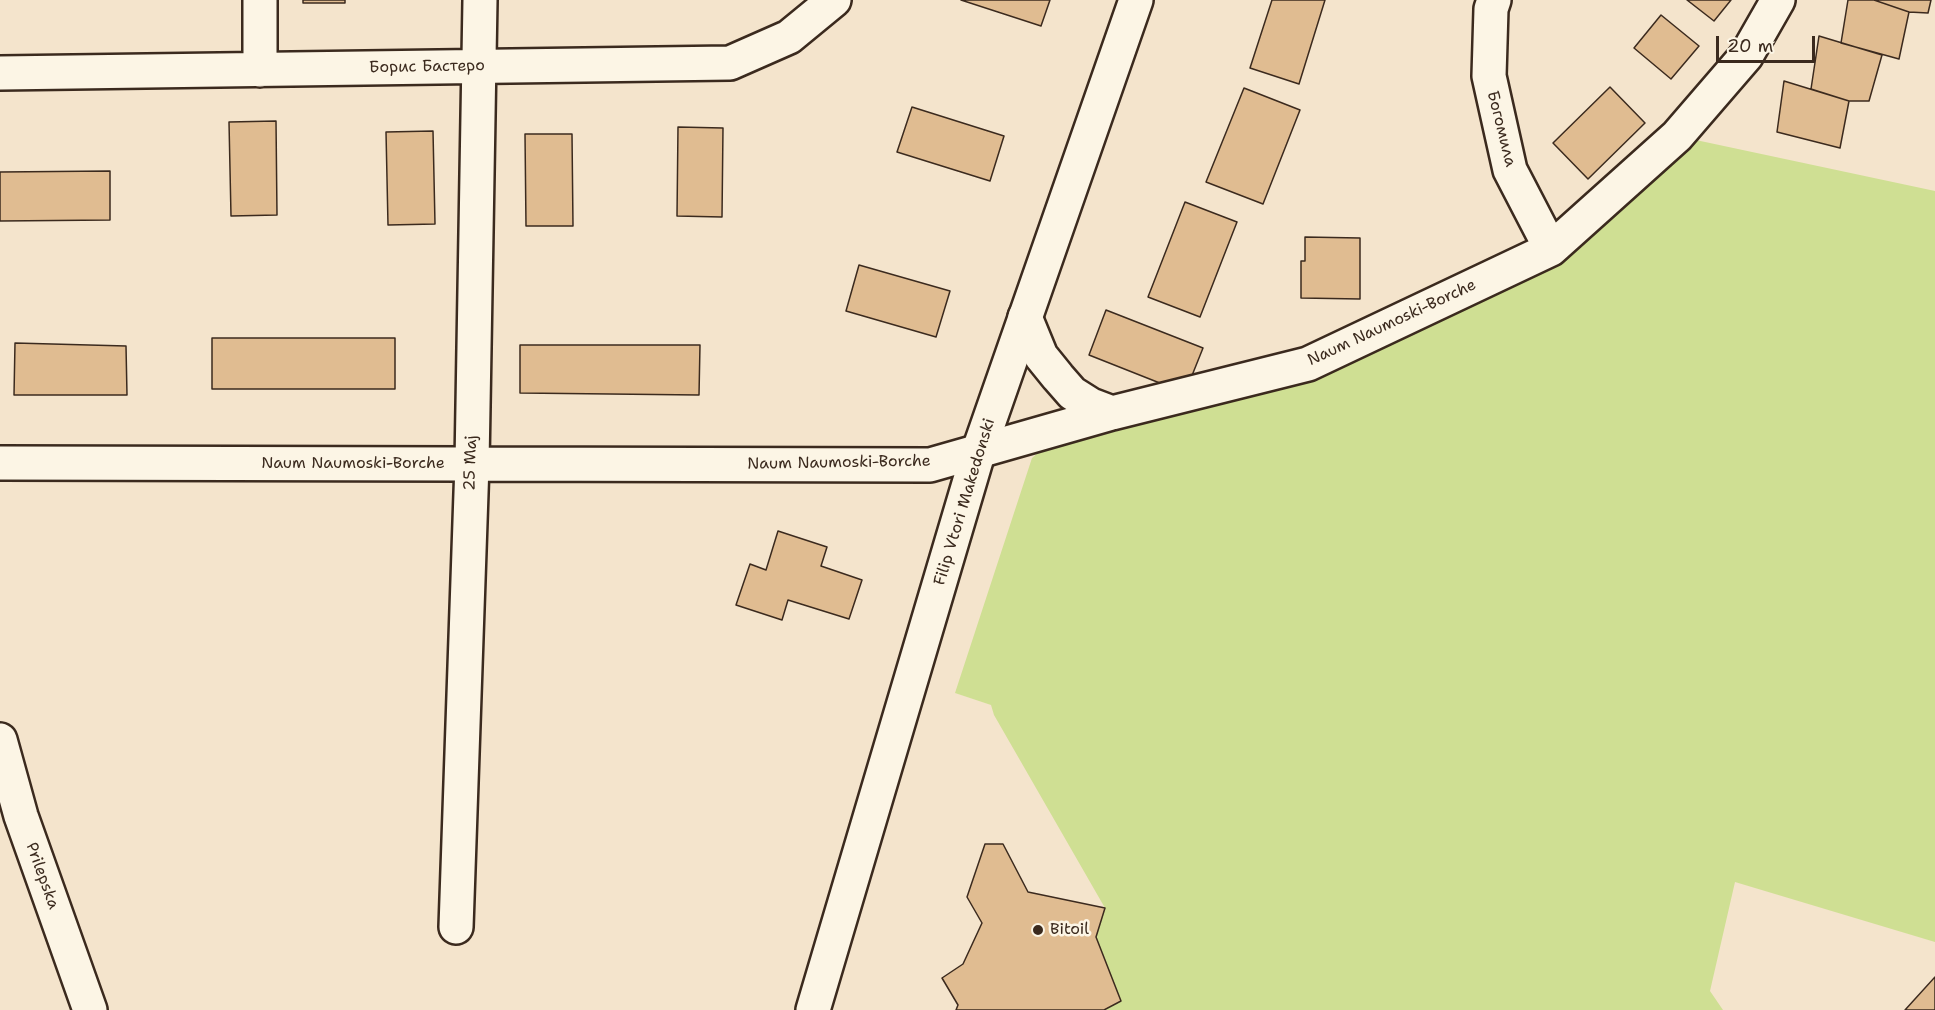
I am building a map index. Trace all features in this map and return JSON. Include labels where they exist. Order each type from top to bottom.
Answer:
[{"type":"street","points":[[260,0],[260,70]]},
{"type":"street","name":"25 Maj","points":[[456,927],[471,464],[480,0]]},
{"type":"street","name":"Борис Бастеро","points":[[0,73],[730,63],[789,37],[834,0]]},
{"type":"street","name":"Filip Vtori Makedonski","points":[[813,1010],[979,450],[1136,0]]},
{"type":"street","name":"Богомила","points":[[1494,0],[1491,9],[1489,76],[1510,170],[1551,249]]},
{"type":"street","name":"Naum Naumoski-Borche","points":[[0,463],[930,465],[1112,412],[1308,364],[1551,249],[1677,136],[1746,56],[1778,0]]},
{"type":"street","points":[[1025,317],[1041,356],[1072,393],[1091,405],[1112,412]]},
{"type":"street","name":"Prilepska","points":[[0,740],[21,816],[90,1010]]},
{"type":"green space","points":[[1677,136],[1935,191],[1935,942],[1735,882],[1710,991],[1723,1010],[1104,1010],[1121,1001],[1096,937],[1105,908],[994,715],[991,705],[955,693],[1032,458],[1071,424],[1308,364],[1551,249]]},
{"type":"building","points":[[303,0],[345,0],[345,3],[303,3]]},
{"type":"building","points":[[961,0],[1050,0],[1041,26]]},
{"type":"building","points":[[1272,0],[1325,0],[1299,84],[1250,68]]},
{"type":"building","points":[[1687,0],[1731,0],[1714,21]]},
{"type":"building","points":[[1848,0],[1874,0],[1909,12],[1899,59],[1841,43]]},
{"type":"building","points":[[1874,0],[1931,0],[1928,13],[1909,12]]},
{"type":"building","points":[[1661,15],[1699,46],[1671,79],[1634,48]]},
{"type":"building","points":[[1819,36],[1882,55],[1869,101],[1849,101],[1811,89]]},
{"type":"building","points":[[1784,81],[1849,101],[1840,148],[1777,132]]},
{"type":"building","points":[[1610,87],[1645,123],[1588,179],[1553,143]]},
{"type":"building","points":[[1244,88],[1300,110],[1263,204],[1206,182]]},
{"type":"building","points":[[912,107],[1004,136],[990,181],[897,152]]},
{"type":"building","points":[[276,121],[277,215],[231,216],[229,122]]},
{"type":"building","points":[[678,127],[723,128],[722,217],[677,216]]},
{"type":"building","points":[[433,131],[435,224],[388,225],[386,132]]},
{"type":"building","points":[[525,134],[572,134],[573,226],[526,226]]},
{"type":"building","points":[[110,171],[110,220],[0,221],[0,172]]},
{"type":"building","points":[[1185,202],[1237,222],[1200,317],[1148,297]]},
{"type":"building","points":[[1305,237],[1360,238],[1360,299],[1301,298],[1301,261],[1305,261]]},
{"type":"building","points":[[859,265],[950,291],[936,337],[846,311]]},
{"type":"building","points":[[1106,310],[1203,348],[1185,393],[1089,355]]},
{"type":"building","points":[[212,338],[395,338],[395,389],[212,389]]},
{"type":"building","points":[[15,343],[126,346],[127,395],[14,395]]},
{"type":"building","points":[[520,345],[700,345],[699,395],[520,393]]},
{"type":"building","points":[[778,531],[827,547],[821,566],[862,580],[849,619],[788,600],[782,620],[736,605],[750,564],[766,570]]},
{"type":"building","name":"Bitoil","points":[[985,844],[1003,844],[1028,892],[1105,908],[1096,937],[1121,1001],[1104,1010],[956,1010],[958,1005],[942,978],[963,964],[982,923],[967,897]]},
{"type":"building","points":[[1935,977],[1935,1010],[1905,1010]]},
{"type":"place","name":"Bitoil","points":[[1038,930]]}]
